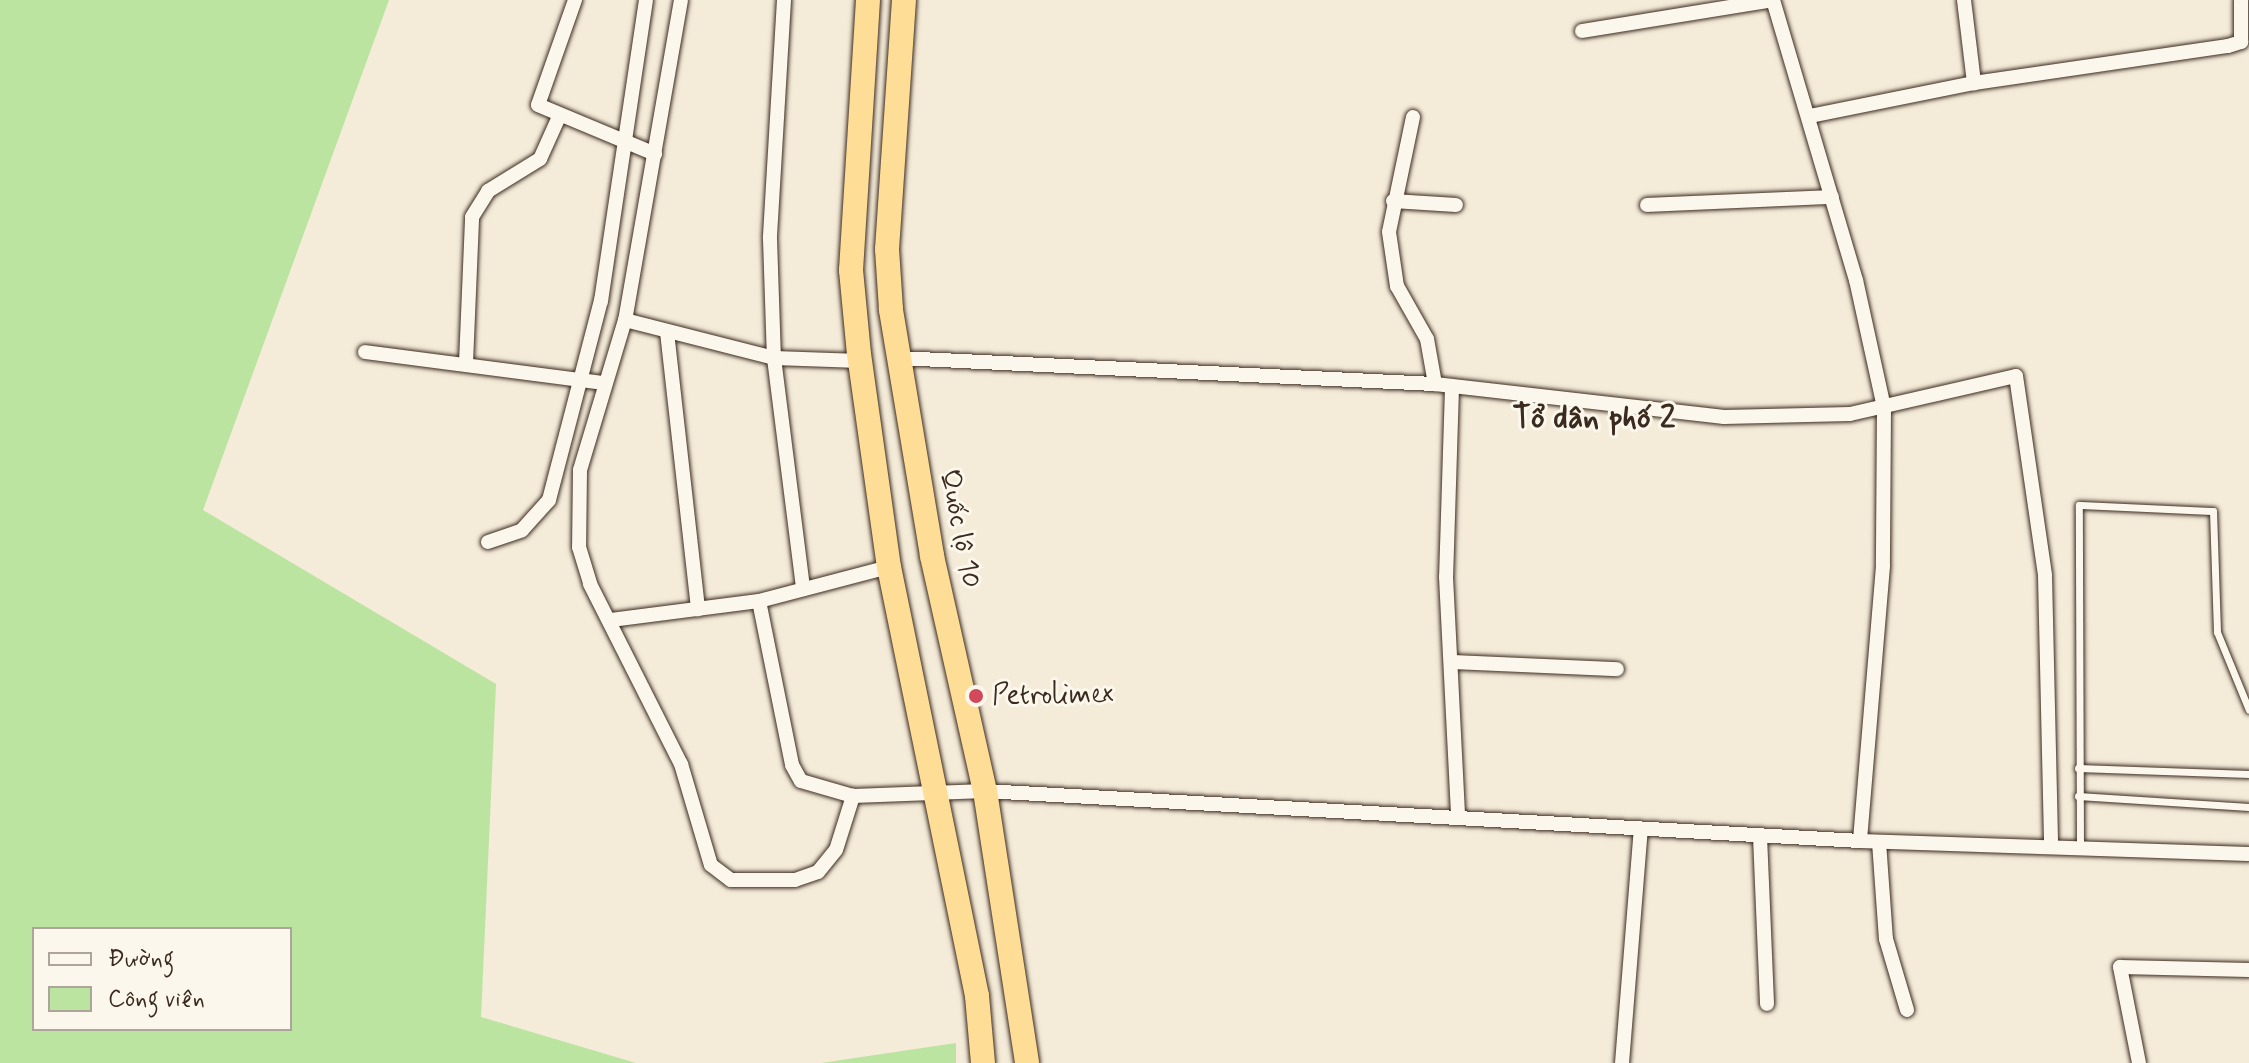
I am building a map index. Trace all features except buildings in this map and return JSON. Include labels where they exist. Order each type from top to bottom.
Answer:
[{"type":"highway","points":[[868,0],[851,270],[860,361],[889,567],[938,793],[983,1063]]},
{"type":"highway","name":"Quốc lộ 10","points":[[904,0],[887,249],[899,358],[932,556],[985,791],[1027,1063]]},
{"type":"street","points":[[575,0],[538,95],[544,114],[650,153]]},
{"type":"street","points":[[646,0],[627,146],[622,257],[625,320],[603,383],[577,505],[590,584],[611,620],[681,764],[711,865],[731,880],[795,880],[818,872],[836,850],[853,796]]},
{"type":"street","points":[[488,542],[522,530],[549,500],[581,381],[622,257],[650,153],[681,0]]},
{"type":"street","points":[[784,0],[770,239],[774,358],[803,589]]},
{"type":"street","points":[[1582,31],[1773,0],[1810,116],[1884,407],[1883,566],[1860,841]]},
{"type":"street","points":[[1964,0],[1974,83]]},
{"type":"street","points":[[1810,116],[1974,83],[2228,46],[2241,42],[2245,29],[2241,0]]},
{"type":"street","points":[[1413,117],[1393,201],[1397,286],[1427,339],[1435,384]]},
{"type":"street","points":[[466,363],[472,217],[488,191],[540,159],[558,119]]},
{"type":"street","points":[[1647,205],[1832,197]]},
{"type":"street","points":[[1393,201],[1456,205]]},
{"type":"street","points":[[625,320],[774,358],[860,361]]},
{"type":"street","points":[[667,332],[698,609]]},
{"type":"street","points":[[365,352],[603,383]]},
{"type":"street","points":[[899,358],[1435,384],[1724,417],[1884,407],[1971,381],[2009,374],[2018,381],[2045,576],[2051,846]]},
{"type":"street","points":[[1452,388],[1445,516],[1454,662],[1458,817]]},
{"type":"street","points":[[611,620],[759,601],[889,567]]},
{"type":"street","points":[[759,601],[792,765],[801,781],[853,796],[985,791],[1879,842],[2080,844],[2249,854]]},
{"type":"street","points":[[1454,662],[1617,669]]},
{"type":"street","points":[[1622,1063],[1641,829]]},
{"type":"street","points":[[1760,836],[1767,1004]]},
{"type":"street","points":[[1879,842],[1886,939],[1907,1010]]},
{"type":"street","points":[[2139,1063],[2120,967],[2249,970]]},
{"type":"lane","points":[[2080,844],[2077,512],[2085,502],[2213,511],[2217,632],[2249,710]]},
{"type":"lane","points":[[2078,768],[2249,774]]},
{"type":"lane","points":[[2078,796],[2249,807]]},
{"type":"green space","points":[[0,0],[389,0],[203,510],[496,684],[481,1017],[636,1063],[0,1063]]},
{"type":"green space","points":[[956,1043],[956,1063],[821,1063]]},
{"type":"place","name":"Petrolimex","points":[[976,696]]},
{"type":"district","name":"Tổ dân phố 2","points":[[1594,418]]}]
